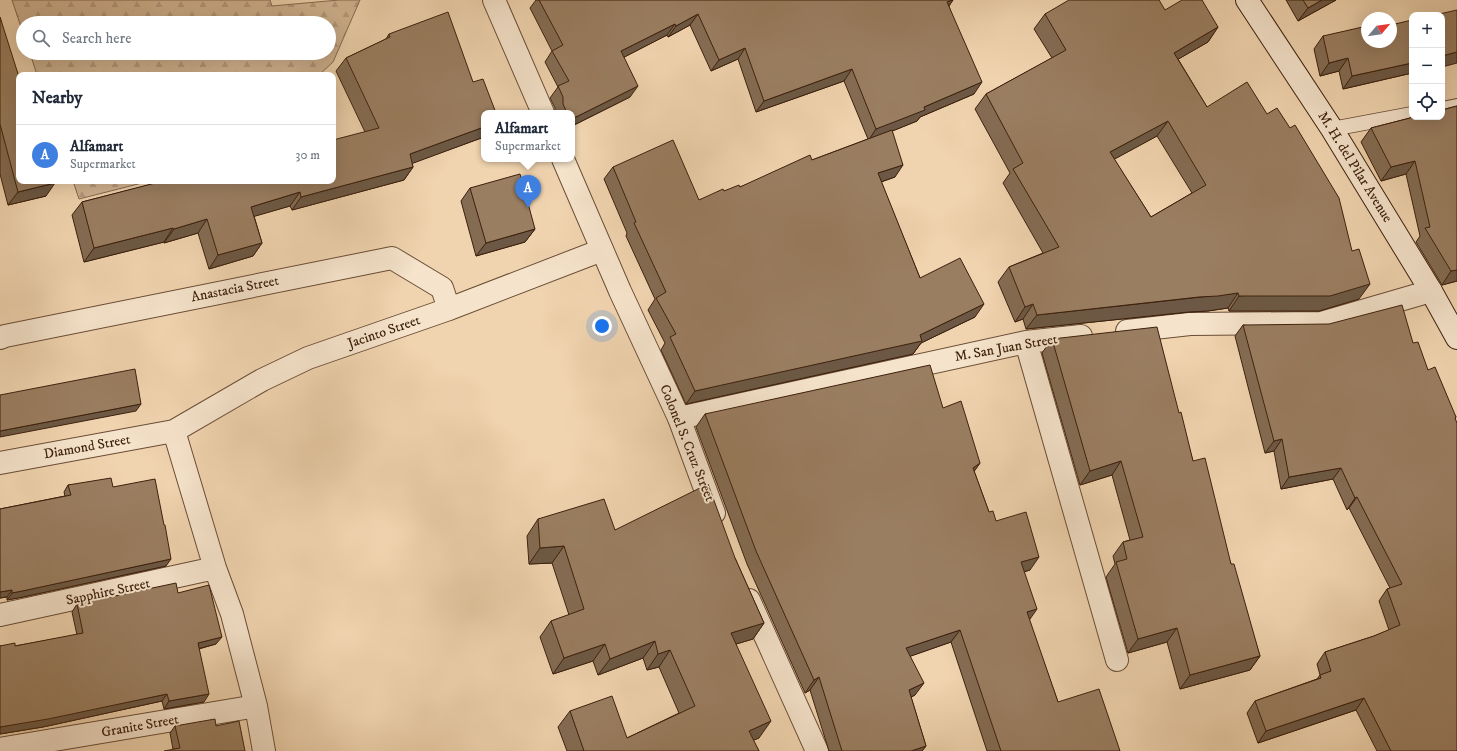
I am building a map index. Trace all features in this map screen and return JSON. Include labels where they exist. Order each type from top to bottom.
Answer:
[{"type":"street","points":[[494,0],[542,110]]},
{"type":"street","name":"M. H. del Pilar Avenue","points":[[1247,0],[1332,129],[1431,291],[1457,338]]},
{"type":"street","name":"Colonel S. Cruz Street","points":[[564,162],[602,250],[679,418],[722,533]]},
{"type":"street","name":"Jacinto Street","points":[[174,432],[262,380],[308,358],[449,309],[602,250]]},
{"type":"street","name":"Anastacia Street","points":[[0,338],[392,258],[442,288],[449,309]]},
{"type":"street","name":"M. San Juan Street","points":[[679,418],[1026,342],[1190,324],[1321,323],[1431,291]]},
{"type":"street","points":[[1026,342],[1117,660]]},
{"type":"street","points":[[174,432],[215,568],[232,614],[256,706],[264,751]]},
{"type":"street","name":"Diamond Street","points":[[0,463],[174,432]]},
{"type":"street","name":"Sapphire Street","points":[[0,615],[215,568]]},
{"type":"street","points":[[742,583],[817,751]]},
{"type":"street","name":"Granite Street","points":[[0,749],[256,706]]},
{"type":"lane","points":[[1445,108],[1457,106]]},
{"type":"lane","points":[[1332,129],[1409,115]]},
{"type":"green space","points":[[12,0],[270,0],[272,6],[339,0],[360,0],[336,55],[336,16],[17,16]]},
{"type":"green space","points":[[32,60],[334,60],[322,72],[36,72]]},
{"type":"green space","points":[[74,184],[138,184],[79,199]]},
{"type":"building","points":[[539,0],[952,0],[947,2],[982,82],[924,107],[925,110],[876,129],[852,69],[764,101],[745,48],[719,60],[698,14],[676,26],[675,24],[621,51],[638,86],[575,118],[575,110],[566,110],[563,104],[563,97],[558,86],[569,81],[552,51],[563,45]]},
{"type":"building","points":[[1069,0],[1159,0],[1165,10],[1182,0],[1202,0],[1218,27],[1174,53],[1207,107],[1247,82],[1267,114],[1277,108],[1290,128],[1295,125],[1339,198],[1352,251],[1359,249],[1370,284],[1330,296],[1239,296],[1238,293],[1037,315],[1033,304],[1025,307],[1009,267],[1059,247],[1013,169],[1023,163],[986,94],[1066,50],[1045,14]],"holes":[[[1168,121],[1206,185],[1151,217],[1110,152]]]},
{"type":"building","points":[[1303,0],[1322,0],[1308,8]]},
{"type":"building","points":[[1457,10],[1457,52],[1445,55],[1445,48],[1445,13]]},
{"type":"building","points":[[448,12],[473,82],[483,79],[495,110],[481,110],[481,128],[410,154],[413,167],[301,197],[300,192],[251,207],[262,243],[218,255],[207,219],[174,229],[173,228],[94,248],[82,202],[151,184],[336,184],[336,139],[379,128],[346,58],[390,37],[389,34]]},
{"type":"building","points":[[0,17],[17,72],[16,72],[16,184],[51,184],[18,192],[0,124]]},
{"type":"building","points":[[1409,21],[1409,64],[1352,76],[1348,58],[1329,63],[1323,36],[1361,27],[1361,48],[1397,48],[1397,24]]},
{"type":"building","points":[[1457,106],[1457,270],[1451,271],[1425,228],[1430,227],[1415,161],[1391,167],[1371,128],[1409,118],[1409,120],[1445,120],[1445,109]]},
{"type":"building","points":[[892,130],[903,165],[878,173],[920,278],[960,258],[984,304],[920,335],[922,341],[695,391],[670,337],[676,334],[656,298],[666,292],[634,223],[636,222],[613,167],[673,140],[699,200],[723,189],[724,191],[739,185],[740,187],[810,155],[812,160]]},
{"type":"building","points":[[520,174],[535,229],[486,243],[470,188]]},
{"type":"building","points":[[1402,305],[1413,343],[1418,342],[1428,370],[1435,367],[1456,417],[1457,423],[1457,751],[1391,751],[1364,698],[1266,731],[1255,701],[1321,678],[1320,675],[1331,671],[1325,652],[1374,636],[1400,625],[1387,589],[1402,584],[1357,497],[1355,498],[1341,468],[1289,477],[1282,439],[1274,441],[1243,325],[1329,324]]},
{"type":"building","points":[[1157,327],[1193,461],[1205,458],[1231,564],[1234,564],[1260,656],[1190,675],[1177,628],[1138,639],[1116,562],[1127,559],[1123,542],[1143,537],[1121,461],[1090,471],[1052,339]]},
{"type":"building","points":[[930,365],[943,408],[961,401],[980,463],[973,468],[989,512],[993,511],[996,521],[1026,512],[1039,557],[1021,562],[1037,609],[1027,612],[1058,702],[1099,689],[1120,751],[1001,751],[960,630],[906,648],[924,683],[909,690],[926,746],[911,751],[842,751],[819,677],[814,680],[756,551],[705,414]]},
{"type":"building","points":[[135,369],[141,404],[0,431],[0,395]]},
{"type":"building","points":[[111,478],[113,487],[155,479],[171,559],[12,593],[12,590],[0,592],[0,509],[71,495],[68,485]]},
{"type":"building","points":[[708,484],[735,558],[764,623],[731,633],[771,721],[749,731],[759,751],[584,751],[570,711],[612,696],[627,738],[695,706],[670,650],[658,654],[655,641],[610,659],[605,644],[564,658],[551,621],[584,609],[564,546],[540,548],[538,519],[604,499],[615,530]]},
{"type":"building","points":[[176,583],[178,593],[209,585],[222,637],[198,643],[209,694],[169,701],[167,694],[48,719],[0,727],[0,646],[15,643],[15,646],[83,633],[77,604]]},
{"type":"building","points":[[215,719],[216,726],[239,721],[245,751],[164,751],[180,748],[175,726]]},
{"type":"place","name":"Alfamart","points":[[528,208]]}]
